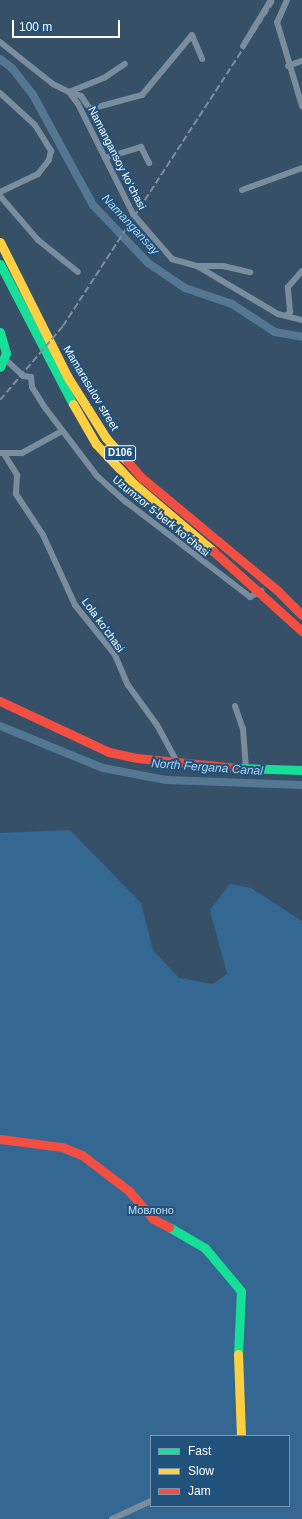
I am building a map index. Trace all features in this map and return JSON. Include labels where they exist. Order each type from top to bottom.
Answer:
[{"type":"main road","name":"Mamarasulov street","points":[[0,242],[67,376],[106,438],[142,478],[278,591],[302,615]]},
{"type":"main road","name":"Mamarasulov street","points":[[0,264],[58,379],[96,444],[134,484],[260,591],[302,631]]},
{"type":"main road","points":[[0,332],[5,346],[2,362]]},
{"type":"main road","points":[[0,701],[109,752],[178,762],[246,769],[302,770]]},
{"type":"main road","points":[[0,1139],[62,1147],[82,1155],[129,1191],[153,1219],[188,1235],[205,1248],[234,1279],[241,1291],[238,1354],[241,1435]]},
{"type":"street","points":[[243,46],[271,0]]},
{"type":"street","points":[[287,0],[276,22],[288,66],[302,106]]},
{"type":"street","points":[[68,92],[81,96],[90,109],[142,95],[192,35],[202,59]]},
{"type":"street","name":"Namangansoy koʻchasi","points":[[0,42],[53,84],[68,92],[78,104],[142,227],[172,259],[197,266],[286,316],[302,320]]},
{"type":"street","points":[[288,66],[302,61]]},
{"type":"street","points":[[68,92],[104,78],[125,64]]},
{"type":"street","points":[[0,93],[35,125],[50,151],[49,160],[38,174],[0,192]]},
{"type":"street","points":[[105,158],[141,147],[149,164]]},
{"type":"street","points":[[242,190],[302,168]]},
{"type":"street","points":[[0,196],[38,240],[78,272]]},
{"type":"street","points":[[197,266],[223,266],[250,272]]},
{"type":"street","points":[[286,316],[290,312],[288,287],[302,271]]},
{"type":"street","points":[[2,362],[24,376],[30,377],[32,387],[62,430],[22,453],[2,454]]},
{"type":"street","name":"Uzumzor 5-berk koʻchasi","points":[[62,430],[97,476],[125,501],[250,597],[260,591]]},
{"type":"street","name":"Lola koʻchasi","points":[[2,454],[17,475],[16,494],[44,535],[75,605],[115,655],[128,685],[157,725],[178,762]]},
{"type":"street","points":[[235,706],[243,729],[246,769]]},
{"type":"street","points":[[112,1519],[150,1500]]},
{"type":"green space","name":"Мовлоно","points":[[70,830],[141,903],[153,950],[179,978],[213,984],[227,974],[210,910],[230,884],[251,888],[302,921],[302,1519],[0,1519],[0,833]]},
{"type":"waterway","name":"Namangansay","points":[[0,59],[12,68],[33,95],[93,205],[148,263],[185,288],[232,304],[275,332],[302,337]]},
{"type":"waterway","name":"North Fergana Canal","points":[[0,726],[103,768],[166,780],[302,785]]},
{"type":"railway","points":[[0,400],[63,326],[275,0]]},
{"type":"traffic: fast","points":[[0,264],[73,404]]},
{"type":"traffic: fast","points":[[0,332],[6,353],[0,367]]},
{"type":"traffic: fast","points":[[238,768],[302,770]]},
{"type":"traffic: fast","points":[[169,1227],[205,1248],[241,1291],[238,1354]]},
{"type":"traffic: slow","points":[[0,242],[67,376],[106,438],[127,461]]},
{"type":"traffic: slow","points":[[73,404],[96,444],[134,484],[213,551]]},
{"type":"traffic: slow","points":[[238,1354],[241,1435]]},
{"type":"traffic: jam","points":[[127,461],[142,478],[278,591],[302,615]]},
{"type":"traffic: jam","points":[[213,551],[302,631]]},
{"type":"traffic: jam","points":[[0,701],[109,752],[137,758],[238,768]]},
{"type":"traffic: jam","points":[[0,1139],[62,1147],[82,1155],[129,1191],[153,1219],[169,1227]]}]
